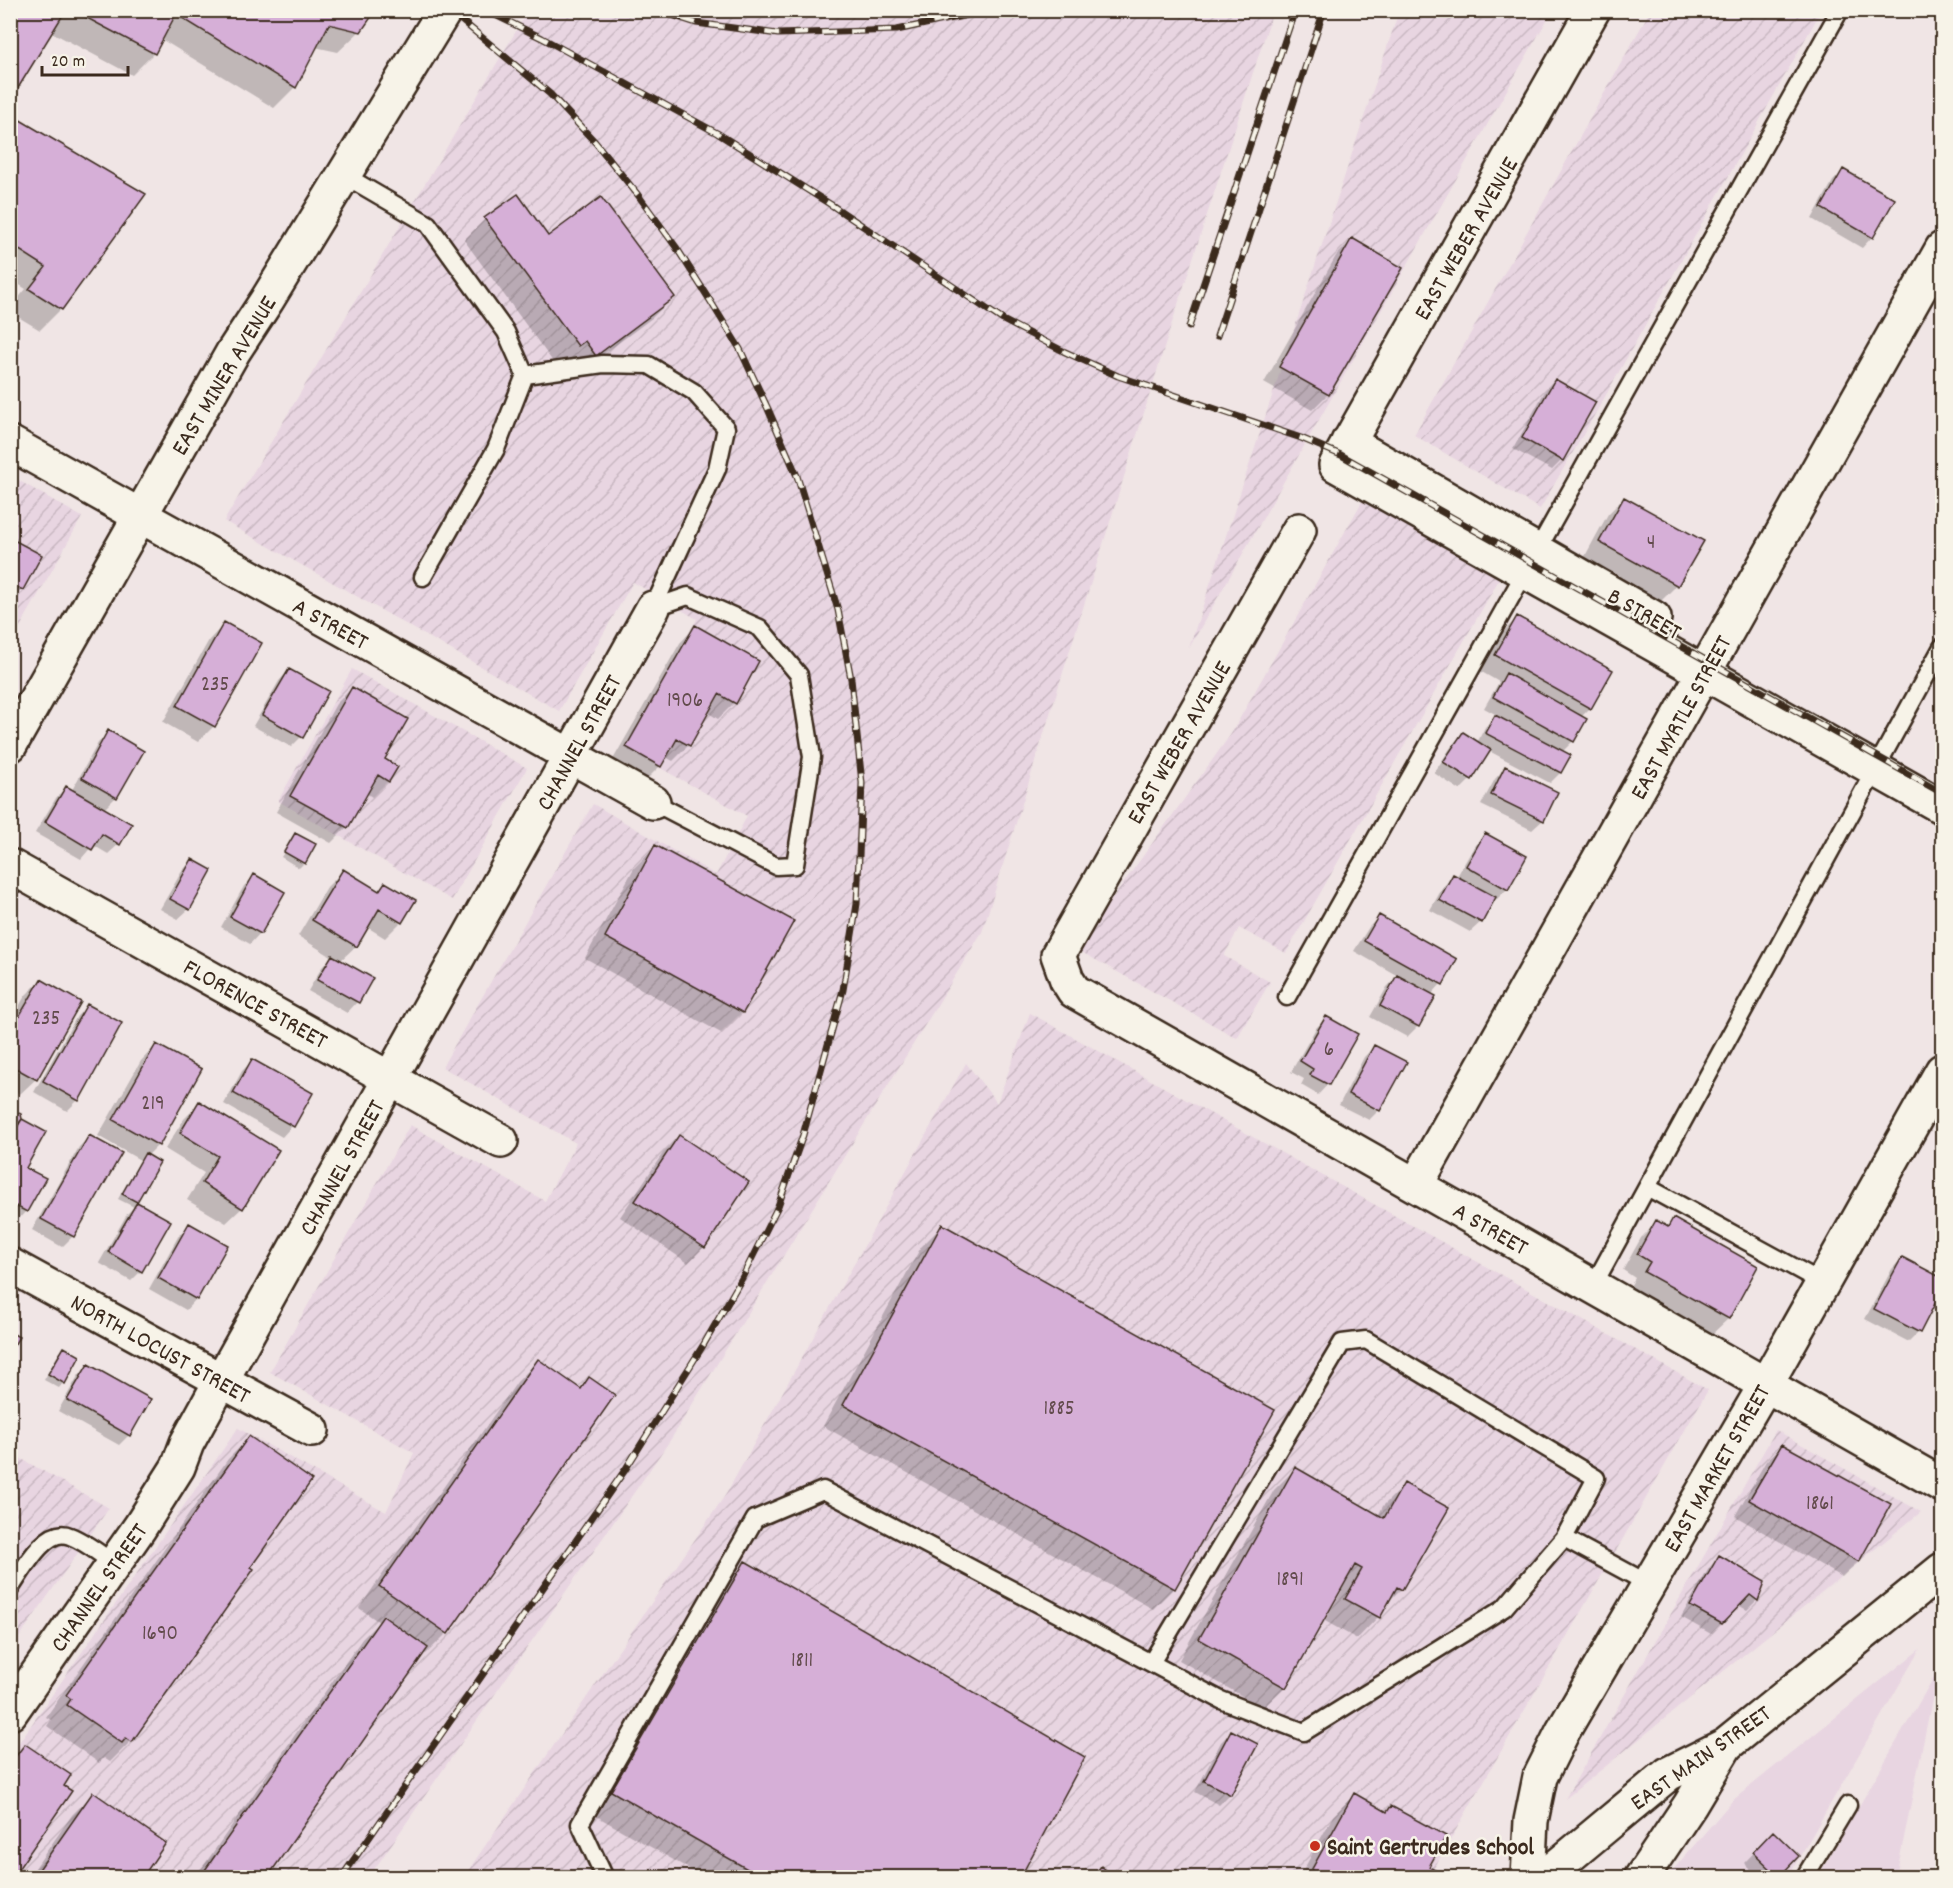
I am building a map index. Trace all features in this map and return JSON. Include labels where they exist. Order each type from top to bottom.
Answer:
[{"type":"street","name":"EAST MINER AVENUE","points":[[10,745],[233,352],[445,10]]},
{"type":"street","name":"EAST WEBER AVENUE","points":[[1342,453],[1593,10]]},
{"type":"street","name":"EAST MYRTLE STREET","points":[[1416,1185],[1942,249]]},
{"type":"street","name":"A STREET","points":[[10,443],[653,802]]},
{"type":"street","name":"B STREET","points":[[1342,453],[1881,758],[1942,781]]},
{"type":"street","name":"EAST WEBER AVENUE","points":[[1058,955],[1299,530]]},
{"type":"street","name":"CHANNEL STREET","points":[[12,1708],[115,1564],[178,1467],[187,1443],[221,1381],[653,608]]},
{"type":"street","points":[[1881,758],[1942,807]]},
{"type":"street","name":"FLORENCE STREET","points":[[10,866],[501,1141]]},
{"type":"street","name":"A STREET","points":[[1058,955],[1067,980],[1074,991],[1942,1485]]},
{"type":"street","name":"EAST MARKET STREET","points":[[1528,1878],[1531,1821],[1540,1777],[1563,1731],[1766,1384],[1942,1071]]},
{"type":"street","name":"NORTH LOCUST STREET","points":[[10,1266],[312,1430]]},
{"type":"street","name":"EAST MAIN STREET","points":[[1543,1878],[1668,1774],[1726,1745],[1942,1570]]},
{"type":"street","points":[[1641,1878],[1690,1805],[1726,1745]]},
{"type":"lane","points":[[1287,997],[1840,10]]},
{"type":"lane","points":[[344,175],[428,224],[506,332],[525,375],[496,449],[423,577]]},
{"type":"lane","points":[[525,375],[603,364],[649,365],[694,392],[726,428],[717,469],[653,608]]},
{"type":"lane","points":[[653,608],[688,596],[760,628],[799,675],[812,757],[795,865],[776,866],[653,802]]},
{"type":"lane","points":[[1593,1286],[1942,646]]},
{"type":"lane","points":[[1647,1187],[1823,1283]]},
{"type":"lane","points":[[605,1878],[580,1824],[755,1519],[823,1490],[1221,1700],[1304,1732],[1504,1608],[1564,1538],[1596,1478],[1366,1340],[1342,1343],[1151,1663]]},
{"type":"lane","points":[[10,1588],[41,1545],[51,1536],[59,1534],[69,1535],[115,1564]]},
{"type":"lane","points":[[1564,1538],[1649,1584]]},
{"type":"lane","points":[[1804,1878],[1848,1805]]},
{"type":"shaded area","points":[[528,11],[1273,11],[1171,326],[982,932],[671,1439],[369,1877],[11,1878],[11,1754],[238,1428],[386,1512],[414,1453],[270,1372],[410,1125],[545,1201],[576,1143],[442,1067],[593,804],[716,875],[747,816],[624,748],[697,619],[633,582],[559,711],[224,521]]},
{"type":"shaded area","points":[[1399,11],[1552,11],[1189,648]]},
{"type":"shaded area","points":[[1650,11],[1821,11],[1540,509],[1414,435]]},
{"type":"shaded area","points":[[11,476],[82,517],[11,643]]},
{"type":"shaded area","points":[[1364,498],[1501,576],[1286,953],[1239,928],[1224,956],[1270,982],[1237,1038],[1076,949],[1231,734]]},
{"type":"shaded area","points":[[352,669],[527,768],[452,900],[278,801]]},
{"type":"shaded area","points":[[1030,1013],[1708,1390],[1429,1877],[463,1878],[726,1494],[966,1063],[997,1103]]},
{"type":"shaded area","points":[[1776,1430],[1921,1512],[1565,1799]]},
{"type":"shaded area","points":[[11,1453],[109,1508],[11,1649]]},
{"type":"shaded area","points":[[1920,1649],[1788,1877],[1666,1878],[1732,1801]]},
{"type":"shaded area","points":[[1938,1670],[1896,1877],[1818,1877]]},
{"type":"building","points":[[10,10],[66,10],[10,101]]},
{"type":"building","points":[[72,10],[376,10],[361,32],[329,24],[296,88],[176,14],[155,54]]},
{"type":"building","points":[[10,114],[146,194],[62,310],[29,289],[46,267],[10,244]]},
{"type":"building","points":[[1843,169],[1895,199],[1873,238],[1821,208]]},
{"type":"building","points":[[518,194],[548,236],[601,197],[675,297],[596,356],[585,341],[578,346],[484,218]]},
{"type":"building","points":[[1352,238],[1403,268],[1329,395],[1279,367]]},
{"type":"building","points":[[1555,379],[1596,402],[1563,461],[1522,438]]},
{"type":"building","points":[[1624,497],[1704,541],[1678,586],[1599,542]]},
{"type":"building","points":[[10,538],[42,555],[23,590],[10,584]]},
{"type":"building","points":[[1517,616],[1613,670],[1591,709],[1495,655]]},
{"type":"building","points":[[224,622],[262,643],[215,727],[177,706]]},
{"type":"building","points":[[695,625],[759,661],[736,704],[719,694],[690,746],[677,739],[661,767],[626,747]]},
{"type":"building","points":[[289,669],[329,691],[303,738],[262,715]]},
{"type":"building","points":[[1506,673],[1587,719],[1574,742],[1493,697]]},
{"type":"building","points":[[352,687],[408,719],[385,759],[398,767],[389,782],[378,775],[348,828],[290,796]]},
{"type":"building","points":[[1495,715],[1571,755],[1561,773],[1485,733]]},
{"type":"building","points":[[108,730],[144,751],[117,798],[82,778]]},
{"type":"building","points":[[1463,732],[1491,750],[1472,780],[1443,762]]},
{"type":"building","points":[[1505,766],[1558,792],[1544,821],[1491,795]]},
{"type":"building","points":[[66,786],[132,824],[120,845],[102,834],[92,850],[45,822]]},
{"type":"building","points":[[295,833],[316,844],[305,864],[284,852]]},
{"type":"building","points":[[1485,833],[1527,856],[1508,890],[1466,866]]},
{"type":"building","points":[[655,845],[794,921],[743,1013],[605,937]]},
{"type":"building","points":[[192,859],[212,870],[190,910],[170,899]]},
{"type":"building","points":[[343,869],[379,891],[385,882],[416,900],[402,923],[379,909],[357,947],[312,920]]},
{"type":"building","points":[[254,874],[285,892],[261,934],[230,917]]},
{"type":"building","points":[[1453,874],[1496,897],[1482,923],[1439,900]]},
{"type":"building","points":[[1379,915],[1457,959],[1443,985],[1364,941]]},
{"type":"building","points":[[332,955],[373,978],[359,1003],[317,980]]},
{"type":"building","points":[[1397,975],[1436,996],[1419,1027],[1380,1006]]},
{"type":"building","points":[[41,979],[81,1002],[37,1080],[10,1065],[10,1032]]},
{"type":"building","points":[[87,1004],[122,1023],[79,1101],[43,1081]]},
{"type":"building","points":[[1326,1016],[1358,1034],[1329,1085],[1310,1075],[1313,1069],[1300,1061]]},
{"type":"building","points":[[156,1044],[202,1069],[159,1146],[113,1120]]},
{"type":"building","points":[[1374,1045],[1407,1062],[1380,1111],[1348,1094]]},
{"type":"building","points":[[252,1059],[313,1093],[294,1127],[233,1093]]},
{"type":"building","points":[[199,1101],[279,1150],[243,1209],[202,1183],[218,1156],[180,1133]]},
{"type":"building","points":[[10,1109],[21,1114],[22,1119],[10,1135]]},
{"type":"building","points":[[22,1119],[46,1132],[26,1168],[46,1178],[27,1212],[10,1203],[10,1139]]},
{"type":"building","points":[[89,1135],[122,1153],[74,1237],[41,1219]]},
{"type":"building","points":[[679,1135],[749,1182],[705,1248],[635,1201]]},
{"type":"building","points":[[145,1153],[160,1162],[137,1202],[122,1194]]},
{"type":"building","points":[[137,1202],[171,1221],[142,1272],[108,1252]]},
{"type":"building","points":[[1673,1218],[1758,1266],[1729,1319],[1644,1272],[1650,1262],[1637,1254],[1656,1220],[1668,1227]]},
{"type":"building","points":[[189,1223],[228,1245],[197,1300],[158,1278]]},
{"type":"building","points":[[942,1224],[1275,1410],[1175,1589],[843,1405]]},
{"type":"building","points":[[1902,1257],[1942,1278],[1942,1290],[1920,1333],[1874,1309]]},
{"type":"building","points":[[10,1332],[19,1337],[10,1352]]},
{"type":"building","points":[[64,1347],[80,1356],[65,1384],[48,1374]]},
{"type":"building","points":[[538,1359],[581,1389],[589,1377],[615,1395],[448,1634],[379,1586]]},
{"type":"building","points":[[88,1364],[151,1399],[130,1436],[67,1400]]},
{"type":"building","points":[[249,1436],[312,1480],[251,1567],[254,1569],[132,1742],[126,1738],[122,1743],[67,1705],[71,1699],[66,1695]]},
{"type":"building","points":[[1782,1444],[1891,1504],[1859,1562],[1749,1500]]},
{"type":"building","points":[[1295,1467],[1384,1518],[1404,1483],[1449,1508],[1402,1590],[1397,1587],[1380,1618],[1345,1599],[1362,1569],[1355,1565],[1286,1688],[1199,1639]]},
{"type":"building","points":[[1719,1555],[1765,1582],[1758,1601],[1750,1595],[1722,1624],[1690,1606]]},
{"type":"building","points":[[745,1561],[1085,1757],[1020,1878],[763,1878],[611,1791]]},
{"type":"building","points":[[383,1616],[428,1648],[267,1878],[217,1878],[205,1870]]},
{"type":"building","points":[[1231,1730],[1258,1744],[1231,1795],[1204,1781]]},
{"type":"building","points":[[25,1744],[71,1775],[64,1786],[72,1791],[10,1878],[10,1764]]},
{"type":"building","points":[[93,1792],[166,1843],[142,1878],[33,1878]]},
{"type":"building","points":[[1354,1793],[1387,1812],[1391,1806],[1446,1836],[1429,1867],[1442,1874],[1440,1878],[1307,1878]]},
{"type":"building","points":[[1773,1831],[1799,1856],[1779,1877],[1753,1852]]},
{"type":"building","points":[[1101,1866],[1116,1878],[1092,1878]]},
{"type":"railway","points":[[341,1878],[625,1470],[704,1344],[742,1278],[778,1206],[803,1135],[843,990],[857,904],[862,783],[851,679],[838,610],[797,476],[768,409],[740,349],[676,247],[638,195],[595,142],[550,94],[449,10]]},
{"type":"railway","points":[[485,10],[542,38],[717,133],[833,206],[1003,320],[1118,376],[1301,438],[1341,455],[1942,793]]},
{"type":"railway","points":[[656,10],[696,23],[778,34],[897,30],[991,10]]},
{"type":"railway","points":[[1189,327],[1295,10]]},
{"type":"railway","points":[[1217,336],[1324,10]]},
{"type":"place","name":"Saint Gertrudes School","points":[[1315,1846]]}]
